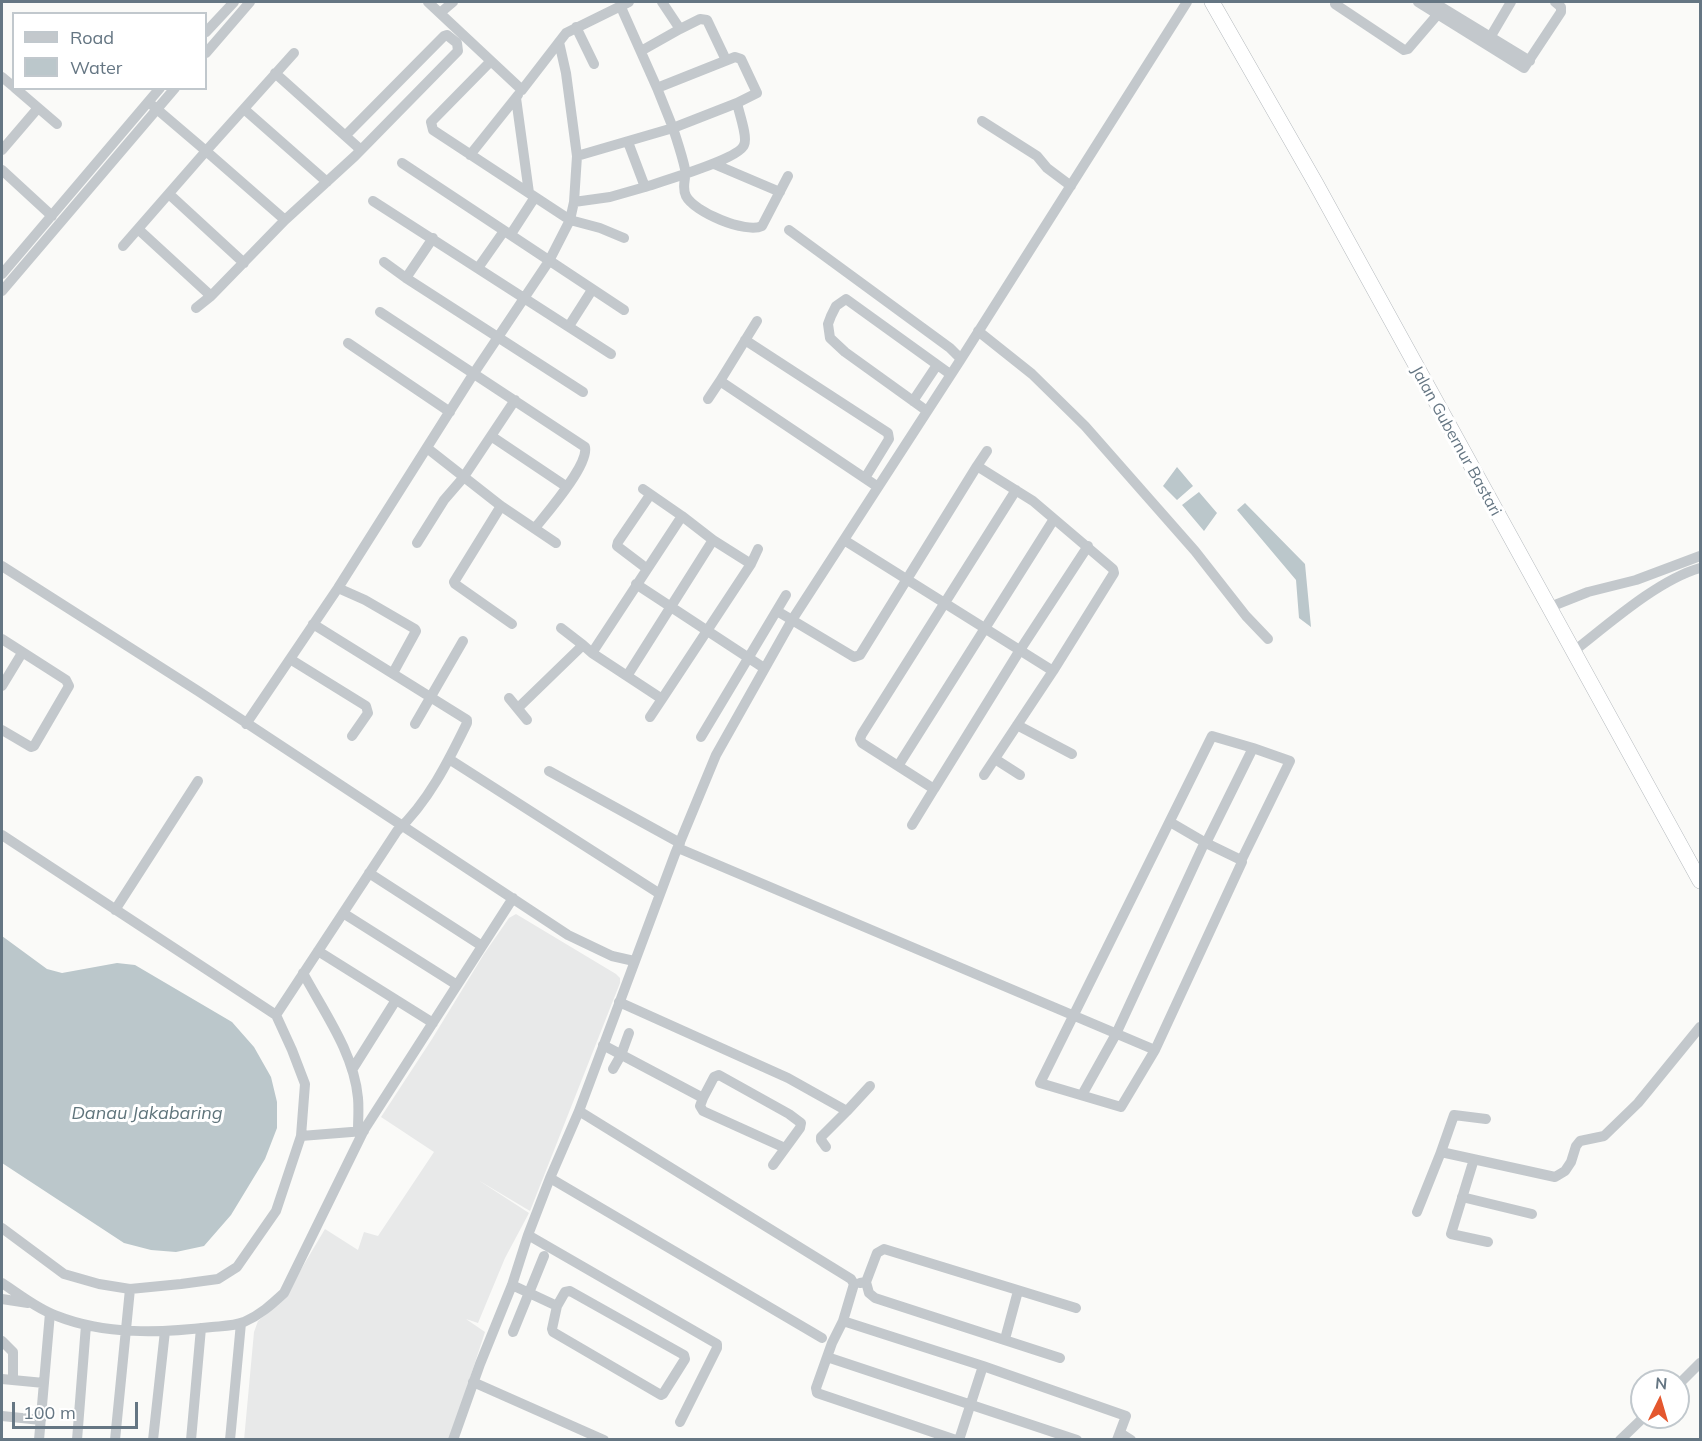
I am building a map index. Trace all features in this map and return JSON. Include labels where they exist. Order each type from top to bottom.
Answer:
[{"type":"highway","name":"Jalan Gubernur Bastari","points":[[1212,2],[1315,182],[1493,508],[1701,880]]},
{"type":"street","points":[[207,31],[234,2]]},
{"type":"street","points":[[207,52],[250,2]]},
{"type":"street","points":[[428,2],[490,62],[519,94],[532,195],[508,233],[478,268]]},
{"type":"street","points":[[440,13],[453,2]]},
{"type":"street","points":[[662,2],[680,29]]},
{"type":"street","points":[[453,1440],[473,1382],[513,1285],[528,1235],[579,1112],[634,961],[707,773],[792,620],[961,359],[1187,2]]},
{"type":"street","points":[[1418,2],[1489,40],[1523,68],[1530,61],[1561,12],[1561,7],[1556,2]]},
{"type":"street","points":[[1433,2],[1445,15]]},
{"type":"street","points":[[1335,4],[1404,50],[1408,49],[1458,2]]},
{"type":"street","points":[[1489,40],[1511,2]]},
{"type":"street","points":[[470,155],[566,33],[624,3],[673,128],[686,172],[683,184],[685,194],[690,202],[732,225],[755,229],[762,226],[788,176]]},
{"type":"street","points":[[641,51],[700,19],[707,20],[726,60]]},
{"type":"street","points":[[576,27],[594,64]]},
{"type":"street","points":[[196,308],[377,134],[458,51],[457,43],[447,35],[444,36],[346,135]]},
{"type":"street","points":[[246,724],[338,588],[474,373],[549,261],[570,220],[574,202],[577,156],[566,73],[559,42]]},
{"type":"street","points":[[123,246],[294,53]]},
{"type":"street","points":[[577,156],[673,128],[756,95],[757,92],[741,59],[735,57],[657,88]]},
{"type":"street","points":[[490,62],[431,122],[433,130],[570,220],[600,228],[624,238]]},
{"type":"street","points":[[275,73],[361,150]]},
{"type":"street","points":[[16,90],[57,124]]},
{"type":"street","points":[[2,291],[153,106],[159,90]]},
{"type":"street","points":[[2,274],[153,106],[173,90]]},
{"type":"street","points":[[574,202],[610,197],[645,187],[714,164],[738,153],[744,147],[746,139],[736,103]]},
{"type":"street","points":[[153,106],[285,220]]},
{"type":"street","points":[[2,150],[38,108]]},
{"type":"street","points":[[244,109],[327,182]]},
{"type":"street","points":[[362,120],[377,134]]},
{"type":"street","points":[[982,121],[1037,156],[1047,168],[1071,186]]},
{"type":"street","points":[[628,142],[645,187]]},
{"type":"street","points":[[402,163],[624,310]]},
{"type":"street","points":[[714,164],[780,192]]},
{"type":"street","points":[[2,170],[52,216]]},
{"type":"street","points":[[169,194],[244,263]]},
{"type":"street","points":[[373,201],[611,354]]},
{"type":"street","points":[[138,229],[211,296]]},
{"type":"street","points":[[789,230],[957,352],[961,359]]},
{"type":"street","points":[[406,278],[433,238]]},
{"type":"street","points":[[384,262],[583,392]]},
{"type":"street","points":[[569,326],[592,290]]},
{"type":"street","points":[[927,411],[845,352],[830,338],[828,324],[836,306],[846,299],[950,374]]},
{"type":"street","points":[[380,312],[585,447],[586,453],[567,487],[534,528]]},
{"type":"street","points":[[708,399],[757,321]]},
{"type":"street","points":[[978,331],[1032,374],[1085,426],[1195,551],[1246,616],[1268,639]]},
{"type":"street","points":[[745,340],[888,433],[889,439],[865,478]]},
{"type":"street","points":[[348,342],[450,412]]},
{"type":"street","points":[[913,401],[937,365]]},
{"type":"street","points":[[720,381],[878,487]]},
{"type":"street","points":[[417,543],[444,500],[463,477],[515,400]]},
{"type":"street","points":[[490,436],[567,487]]},
{"type":"street","points":[[427,448],[501,506],[556,543]]},
{"type":"street","points":[[777,611],[857,657],[987,451]]},
{"type":"street","points":[[977,466],[1034,501],[1088,546],[1113,569],[1114,573],[984,775]]},
{"type":"street","points":[[934,789],[862,743],[860,739],[1016,490]]},
{"type":"street","points":[[646,568],[617,546],[647,492],[713,540],[751,564]]},
{"type":"street","points":[[501,506],[454,582],[512,624]]},
{"type":"street","points":[[592,653],[682,516]]},
{"type":"street","points":[[898,766],[1054,519]]},
{"type":"street","points":[[627,676],[713,540]]},
{"type":"street","points":[[844,540],[1053,671]]},
{"type":"street","points":[[912,825],[1020,650],[1088,546]]},
{"type":"street","points":[[650,717],[751,564],[758,549]]},
{"type":"street","points":[[1550,607],[1588,592],[1635,580],[1701,556]]},
{"type":"street","points":[[2,566],[198,691],[568,934],[612,956],[634,961]]},
{"type":"street","points":[[1574,651],[1663,584],[1701,567]]},
{"type":"street","points":[[636,584],[764,668]]},
{"type":"street","points":[[338,588],[415,628],[416,631],[393,673]]},
{"type":"street","points":[[701,737],[786,595]]},
{"type":"street","points":[[276,1015],[397,831],[415,813],[449,759],[467,720],[313,624]]},
{"type":"street","points":[[561,628],[592,653],[662,699]]},
{"type":"street","points":[[762,638],[776,647]]},
{"type":"street","points":[[2,639],[66,680],[69,686],[34,746],[31,747],[2,730]]},
{"type":"street","points":[[415,724],[463,641]]},
{"type":"street","points":[[518,708],[583,645]]},
{"type":"street","points":[[2,686],[22,653]]},
{"type":"street","points":[[290,659],[366,706],[368,713],[352,736]]},
{"type":"street","points":[[509,698],[527,720]]},
{"type":"street","points":[[1017,725],[1072,754]]},
{"type":"street","points":[[1212,736],[1290,761],[1241,861],[1155,1050],[1121,1107],[1040,1083],[1170,822],[1212,736]]},
{"type":"street","points":[[1082,1095],[1116,1034],[1203,846],[1253,748]]},
{"type":"street","points":[[449,759],[660,894]]},
{"type":"street","points":[[994,759],[1020,775]]},
{"type":"street","points":[[549,771],[679,846],[1155,1050]]},
{"type":"street","points":[[115,910],[198,781]]},
{"type":"street","points":[[1170,822],[1241,861]]},
{"type":"street","points":[[2,835],[276,1015],[305,1084],[301,1136],[276,1211],[237,1267],[218,1279],[130,1288],[99,1284],[64,1274],[2,1228]]},
{"type":"street","points":[[369,873],[482,946]]},
{"type":"street","points":[[2,1283],[50,1313],[86,1325],[126,1330],[165,1331],[241,1323],[263,1312],[284,1293],[361,1131],[513,898]]},
{"type":"street","points":[[343,913],[457,985]]},
{"type":"street","points":[[318,951],[433,1023]]},
{"type":"street","points":[[303,973],[339,1038],[352,1070],[358,1098],[361,1131]]},
{"type":"street","points":[[352,1070],[396,1000]]},
{"type":"street","points":[[619,1002],[788,1078],[847,1111]]},
{"type":"street","points":[[1441,1152],[1555,1177],[1560,1175],[1571,1162],[1580,1141],[1604,1136],[1638,1103],[1701,1027]]},
{"type":"street","points":[[613,1069],[621,1055],[628,1033]]},
{"type":"street","points":[[603,1045],[703,1098]]},
{"type":"street","points":[[773,1165],[785,1148],[801,1125],[789,1114],[718,1075],[714,1077],[700,1106],[702,1111],[785,1148]]},
{"type":"street","points":[[826,1147],[821,1137],[870,1086]]},
{"type":"street","points":[[579,1112],[851,1279],[854,1284],[843,1321],[827,1357],[816,1388],[817,1393],[958,1440],[984,1366]]},
{"type":"street","points":[[1417,1212],[1454,1115],[1486,1119]]},
{"type":"street","points":[[301,1136],[361,1131]]},
{"type":"street","points":[[1474,1159],[1451,1234],[1488,1242]]},
{"type":"street","points":[[550,1178],[822,1338]]},
{"type":"street","points":[[1462,1197],[1532,1214]]},
{"type":"street","points":[[528,1235],[717,1344],[680,1422]]},
{"type":"street","points":[[1060,1358],[875,1298],[869,1293],[866,1282],[877,1253],[884,1249],[1076,1308]]},
{"type":"street","points":[[513,1332],[544,1256]]},
{"type":"street","points":[[854,1284],[866,1282]]},
{"type":"street","points":[[513,1285],[557,1306]]},
{"type":"street","points":[[116,1440],[130,1288]]},
{"type":"street","points":[[570,1291],[684,1355],[685,1359],[661,1395],[553,1332],[557,1306],[566,1292],[570,1291]]},
{"type":"street","points":[[1005,1339],[1018,1291]]},
{"type":"street","points":[[2,1299],[32,1303]]},
{"type":"street","points":[[39,1440],[50,1313]]},
{"type":"street","points":[[843,1321],[984,1366],[1126,1416],[1118,1436],[1131,1440]]},
{"type":"street","points":[[230,1440],[241,1323]]},
{"type":"street","points":[[77,1440],[86,1325]]},
{"type":"street","points":[[191,1440],[201,1328]]},
{"type":"street","points":[[153,1440],[165,1331]]},
{"type":"street","points":[[2,1341],[13,1352],[13,1380]]},
{"type":"street","points":[[827,1357],[1077,1440]]},
{"type":"street","points":[[1690,1374],[1701,1363]]},
{"type":"street","points":[[2,1379],[44,1383]]},
{"type":"street","points":[[473,1382],[604,1440]]},
{"type":"street","points":[[2,1416],[41,1420]]},
{"type":"street","points":[[1620,1440],[1631,1429]]},
{"type":"shaded area","points":[[516,914],[616,974],[620,978],[620,983],[530,1211],[478,1180],[529,1213],[505,1258],[478,1323],[466,1319],[485,1332],[450,1439],[244,1440],[254,1332],[258,1321],[284,1298],[325,1229],[358,1250],[364,1232],[378,1236],[434,1152],[381,1117],[484,954],[509,918]]},
{"type":"water","points":[[1177,467],[1193,486],[1177,500],[1163,486]]},
{"type":"water","points":[[1199,492],[1217,513],[1204,531],[1182,505]]},
{"type":"water","points":[[1245,503],[1305,564],[1311,627],[1299,618],[1296,580],[1237,510]]},
{"type":"water","name":"Danau Jakabaring","points":[[2,936],[47,969],[62,973],[117,963],[135,965],[232,1022],[254,1047],[271,1077],[277,1102],[277,1128],[265,1159],[231,1215],[204,1246],[176,1252],[151,1250],[124,1243],[2,1163]]}]
